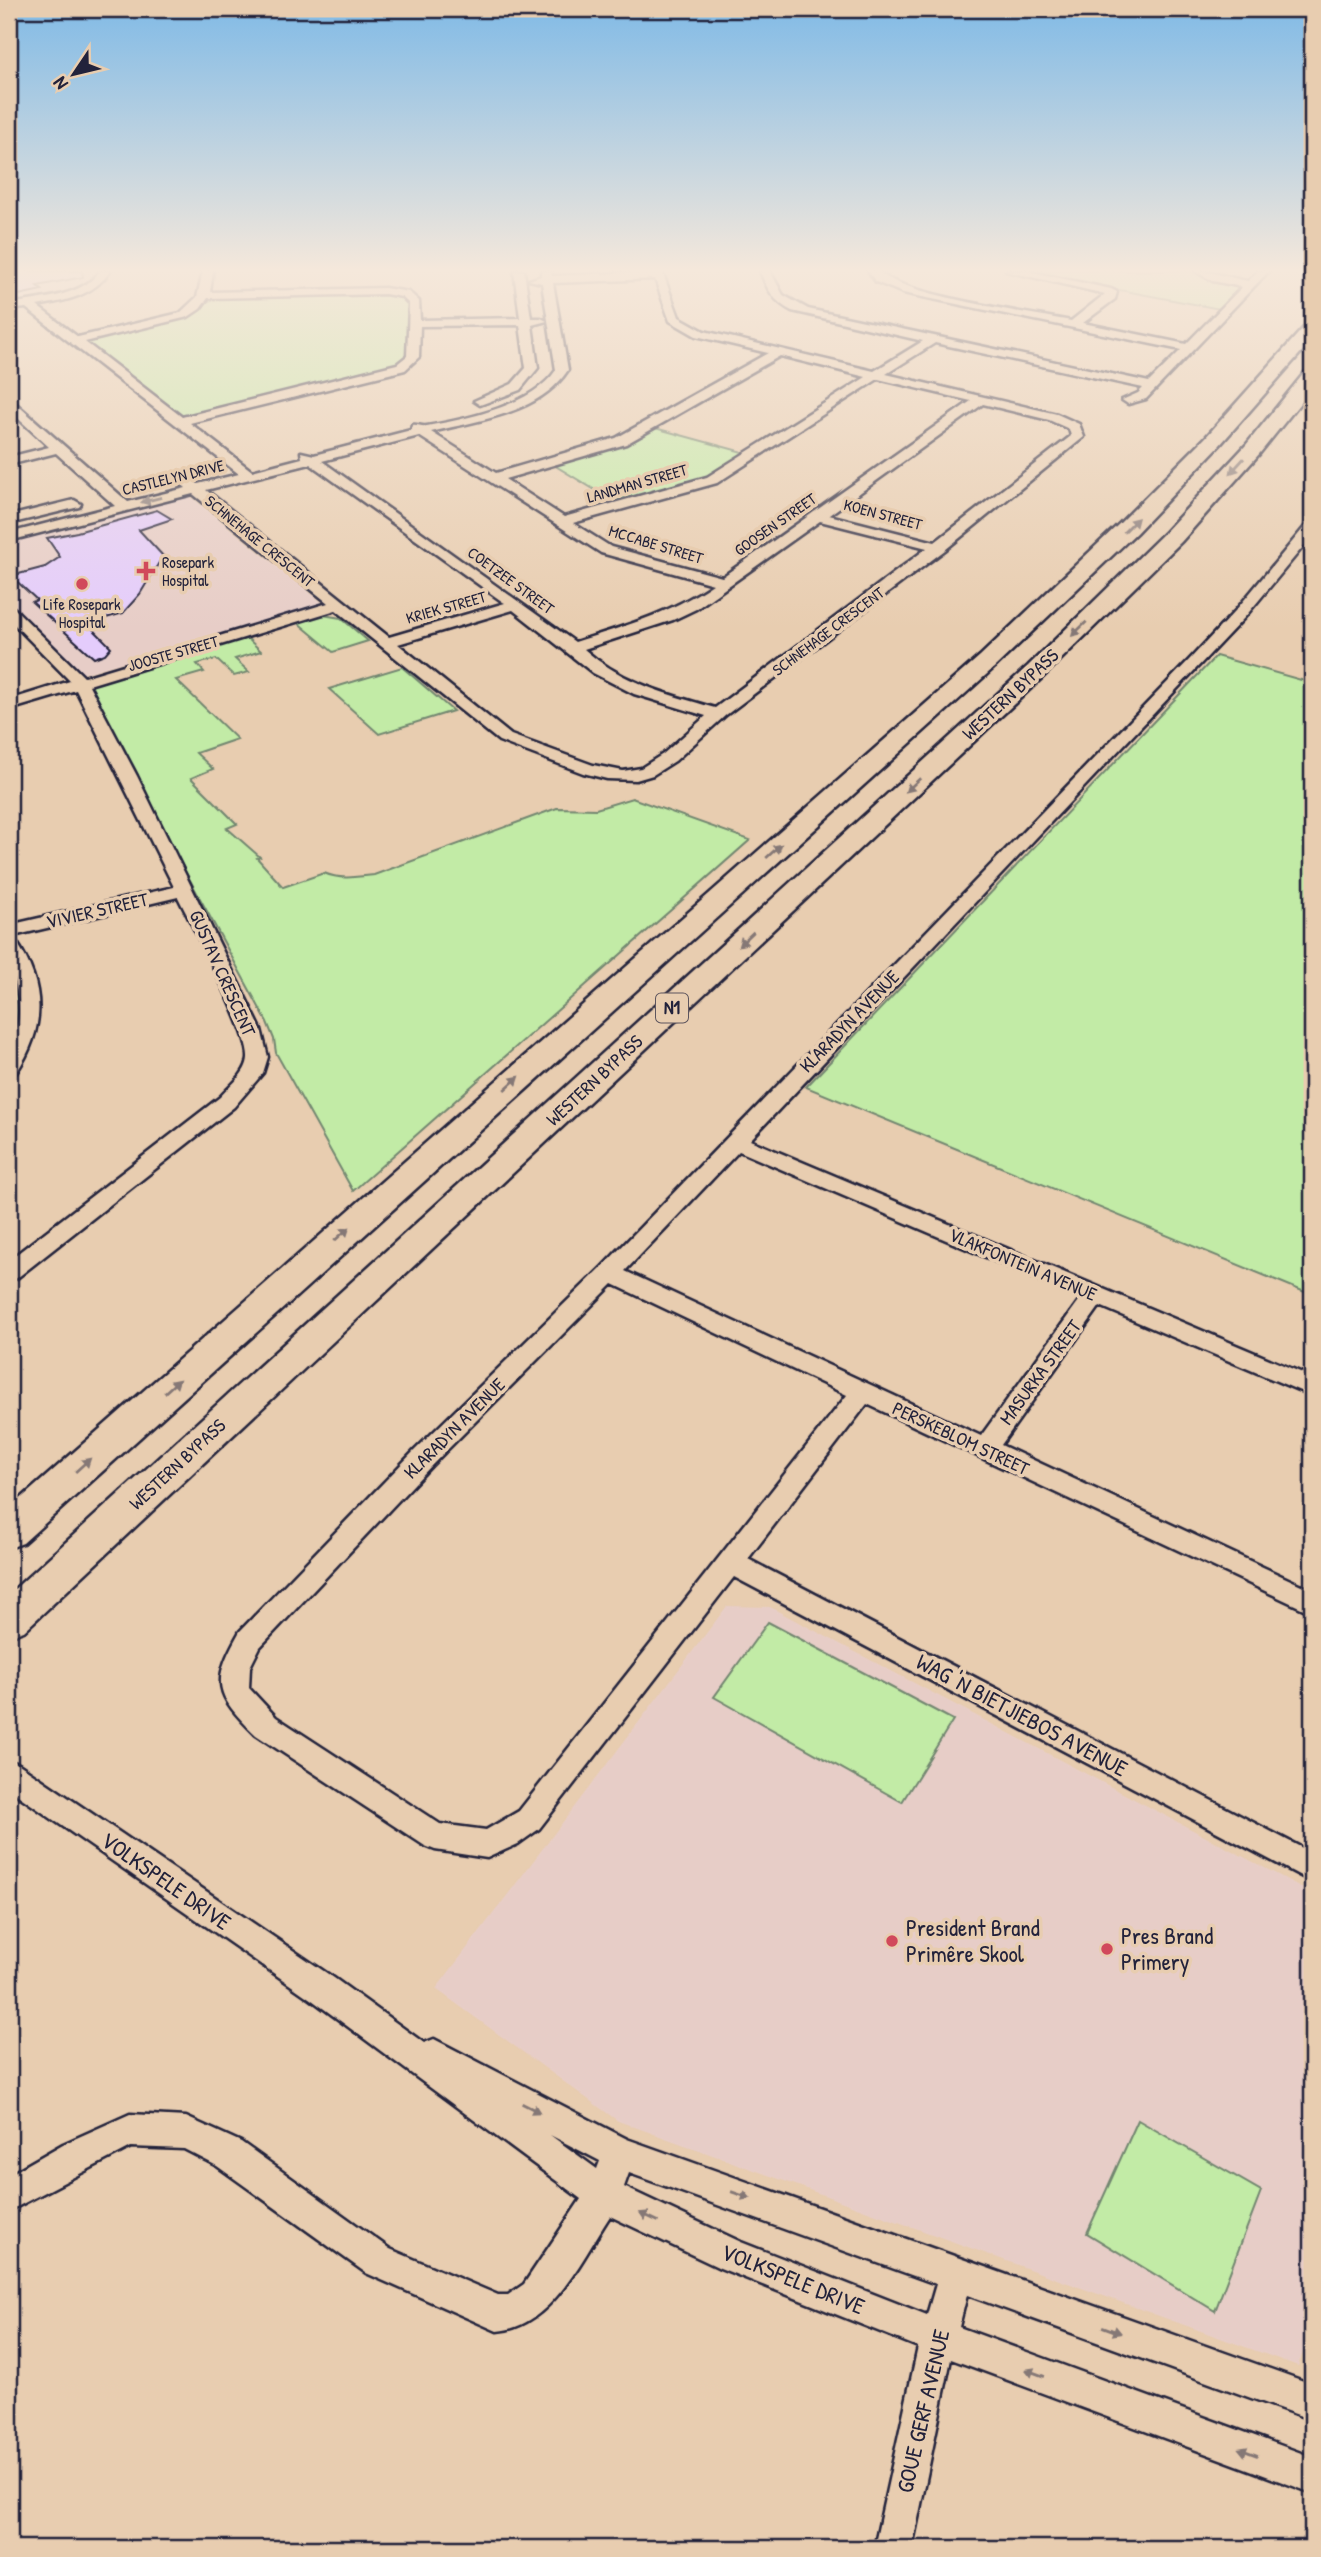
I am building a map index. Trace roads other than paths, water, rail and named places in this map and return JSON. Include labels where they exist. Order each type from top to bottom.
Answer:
[{"type":"highway","name":"WESTERN BYPASS","points":[[9,1532],[988,661],[1128,528],[1212,442],[1258,390]]},
{"type":"highway","name":"WESTERN BYPASS","points":[[9,1619],[1036,671],[1173,537],[1253,449],[1300,390]]},
{"type":"street","points":[[138,390],[249,475]]},
{"type":"street","points":[[179,422],[308,390]]},
{"type":"street","name":"MCCABE STREET","points":[[507,390],[466,406],[405,421],[612,553],[723,582]]},
{"type":"street","name":"CASTLELYN DRIVE","points":[[9,537],[125,507],[185,480],[249,475],[306,450],[422,432],[524,402],[542,390]]},
{"type":"street","points":[[494,478],[621,442],[712,390]]},
{"type":"street","name":"LANDMAN STREET","points":[[562,522],[712,480],[853,390]]},
{"type":"street","name":"SCHNEHAGE CRESCENT","points":[[185,480],[505,738],[524,748],[605,774],[629,776],[647,772],[717,714],[940,547],[1078,437],[1075,427],[1067,421],[941,390]]},
{"type":"street","points":[[1128,400],[1142,396],[1148,390]]},
{"type":"street","name":"GOOSEN STREET","points":[[573,648],[668,617],[691,606],[981,400]]},
{"type":"street","points":[[9,404],[60,448],[105,496],[125,507]]},
{"type":"street","points":[[9,461],[60,448]]},
{"type":"street","name":"COETZEE STREET","points":[[306,450],[573,648],[598,670],[621,683],[717,714]]},
{"type":"street","points":[[9,520],[105,496]]},
{"type":"street","name":"KOEN STREET","points":[[818,516],[940,547]]},
{"type":"street","name":"KLARADYN AVENUE","points":[[863,1392],[529,1820],[508,1835],[487,1844],[435,1837],[266,1726],[244,1705],[232,1685],[234,1665],[250,1639],[422,1458],[610,1273],[1195,662],[1240,614],[1312,527]]},
{"type":"street","name":"JOOSTE STREET","points":[[9,705],[79,681],[339,604]]},
{"type":"street","name":"KRIEK STREET","points":[[386,643],[515,605]]},
{"type":"street","name":"GUSTAV CRESCENT","points":[[9,611],[79,681],[185,890],[251,1029],[258,1056],[253,1073],[227,1102],[9,1272]]},
{"type":"street","name":"VIVIER STREET","points":[[9,931],[185,890]]},
{"type":"street","points":[[9,945],[26,986],[31,1014],[26,1037],[9,1068]]},
{"type":"street","name":"VLAKFONTEIN AVENUE","points":[[734,1141],[1312,1387]]},
{"type":"street","name":"PERSKEBLOM STREET","points":[[610,1273],[1312,1602]]},
{"type":"street","name":"MASURKA STREET","points":[[985,1449],[1095,1295]]},
{"type":"street","name":"WAG 'N BIETJIEBOS AVENUE","points":[[731,1563],[1312,1868]]},
{"type":"street","name":"VOLKSPELE DRIVE","points":[[9,1773],[323,1989],[604,2195],[732,2256],[938,2337],[1312,2475]]},
{"type":"street","name":"VOLKSPELE DRIVE","points":[[323,1989],[489,2087],[620,2153],[1312,2402]]},
{"type":"street","points":[[9,2194],[75,2156],[130,2130],[186,2133],[229,2154],[378,2261],[497,2314],[514,2312],[536,2296],[604,2195],[620,2153]]},
{"type":"street","name":"GOUE GERF AVENUE","points":[[893,2548],[938,2337],[956,2274]]},
{"type":"place","name":"Rosepark Hospital","points":[[146,571]]},
{"type":"place","name":"Life Rosepark Hospital","points":[[82,584]]},
{"type":"place","name":"President Brand Primêre Skool","points":[[892,1941]]},
{"type":"place","name":"Pres Brand Primery","points":[[1107,1949]]}]
